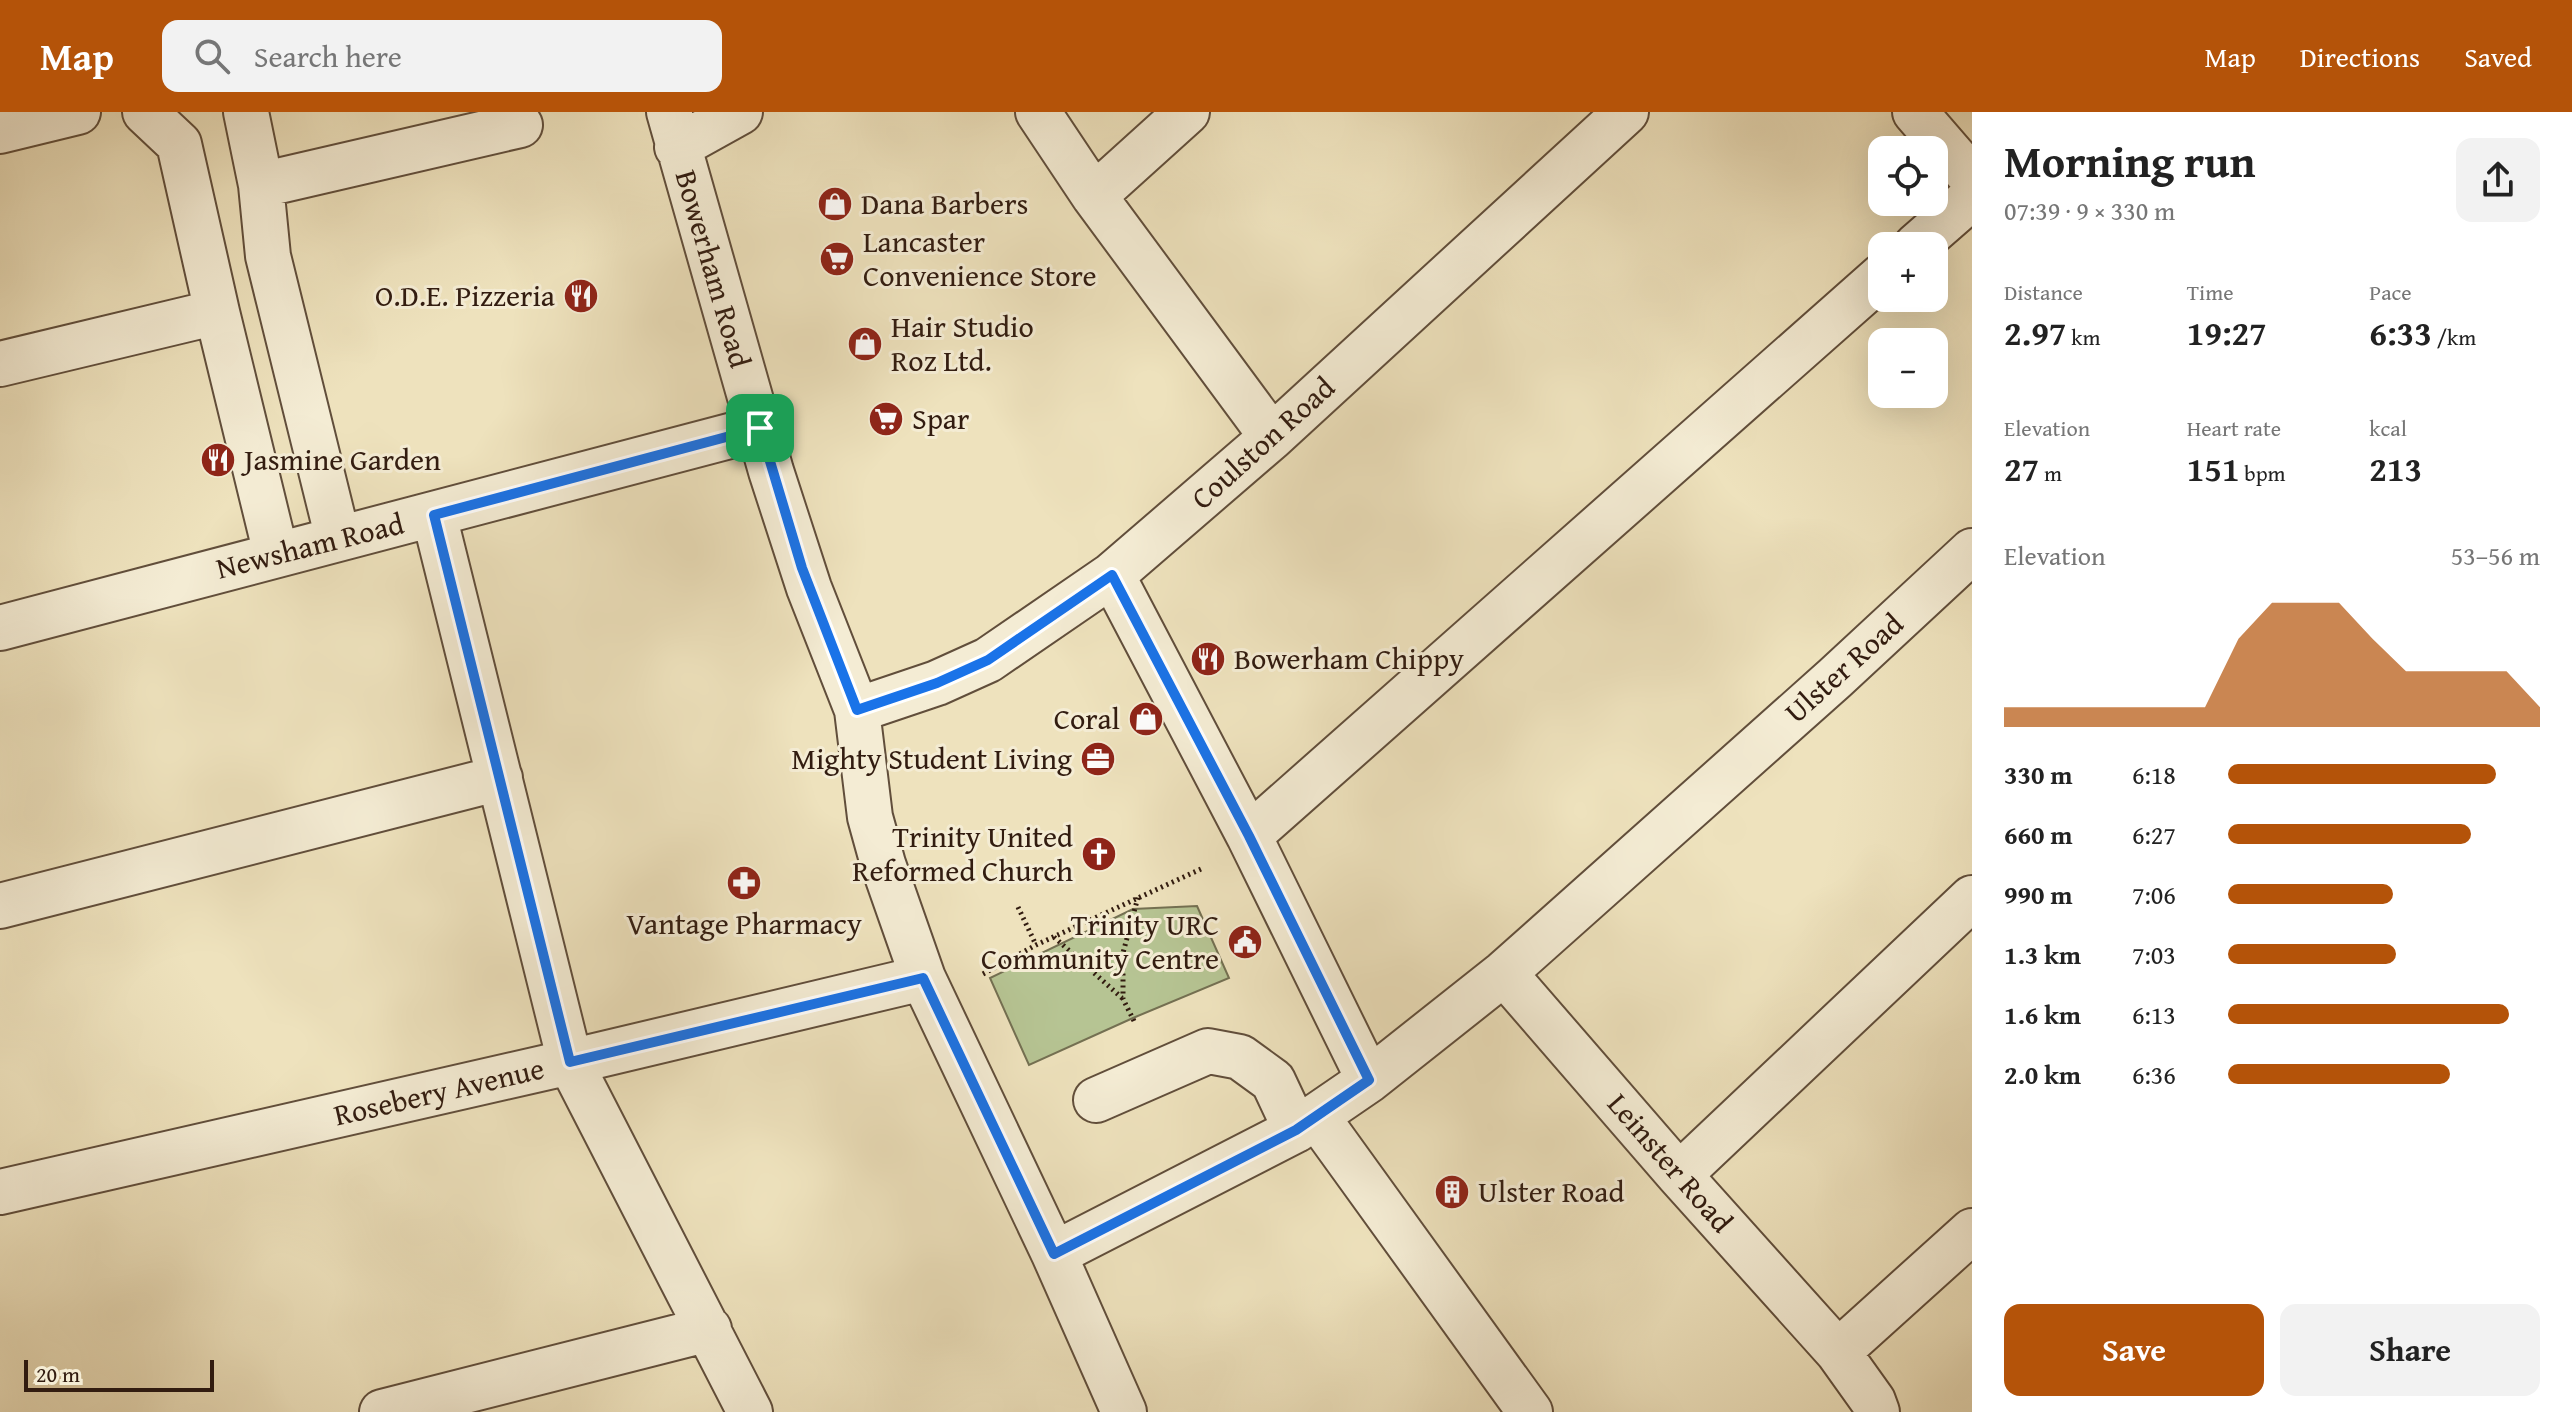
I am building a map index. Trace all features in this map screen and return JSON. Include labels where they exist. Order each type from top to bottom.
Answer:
[{"type":"street","points":[[0,131],[78,112]]},
{"type":"street","points":[[145,112],[179,144],[276,554]]},
{"type":"street","points":[[246,112],[261,185],[268,256],[338,539]]},
{"type":"street","points":[[673,130],[740,112]]},
{"type":"street","points":[[1038,112],[1094,196],[1272,437]]},
{"type":"street","points":[[1094,196],[1187,112]]},
{"type":"street","name":"Coulston Road","points":[[857,710],[937,683],[988,660],[1112,575],[1272,437],[1626,112]]},
{"type":"street","points":[[1915,112],[1972,178]]},
{"type":"street","points":[[261,185],[520,125]]},
{"type":"street","name":"Bowerham Road","points":[[673,130],[806,578],[857,710],[870,817],[883,864],[931,994],[1054,1254],[1124,1412]]},
{"type":"street","points":[[1932,232],[1972,197]]},
{"type":"street","points":[[1249,836],[1868,288]]},
{"type":"street","points":[[0,364],[217,312]]},
{"type":"street","name":"Newsham Road","points":[[0,628],[760,428]]},
{"type":"street","points":[[434,515],[570,1062],[750,1412]]},
{"type":"street","name":"Ulster Road","points":[[1054,1254],[1306,1124],[1369,1080],[1504,973],[1835,678],[1972,551]]},
{"type":"street","points":[[1112,575],[1249,836],[1369,1080]]},
{"type":"street","points":[[0,906],[500,778]]},
{"type":"street","points":[[1679,1175],[1972,898]]},
{"type":"street","name":"Leinster Road","points":[[1504,973],[1838,1352],[1873,1401],[1877,1412]]},
{"type":"street","name":"Rosebery Avenue","points":[[0,1192],[570,1062],[931,994]]},
{"type":"street","points":[[1096,1100],[1208,1051],[1240,1057],[1273,1081],[1530,1412]]},
{"type":"street","points":[[1838,1352],[1972,1231]]},
{"type":"street","points":[[382,1412],[709,1329]]},
{"type":"path","points":[[931,994],[1201,869]]},
{"type":"path","points":[[1123,999],[1123,953],[1138,897]]},
{"type":"path","points":[[1018,907],[1036,945]]},
{"type":"path","points":[[1054,937],[1123,999],[1158,1073]]},
{"type":"green space","points":[[1197,906],[1229,978],[1029,1065],[990,978],[1133,909]]},
{"type":"place","name":"Dana Barbers","points":[[835,204]]},
{"type":"place","name":"Lancaster Convenience Store","points":[[837,259]]},
{"type":"place","name":"O.D.E. Pizzeria","points":[[581,296]]},
{"type":"place","name":"Hair Studio Roz Ltd.","points":[[865,344]]},
{"type":"place","name":"Spar","points":[[886,419]]},
{"type":"place","name":"Jasmine Garden","points":[[218,460]]},
{"type":"place","name":"Bowerham Chippy","points":[[1208,659]]},
{"type":"place","name":"Coral","points":[[1146,719]]},
{"type":"place","name":"Mighty Student Living","points":[[1098,759]]},
{"type":"place","name":"Trinity United Reformed Church","points":[[1099,854]]},
{"type":"place","name":"Vantage Pharmacy","points":[[744,883]]},
{"type":"place","name":"Trinity URC Community Centre","points":[[1245,942]]},
{"type":"place","name":"Ulster Road","points":[[1452,1192]]},
{"type":"route","points":[[760,428],[802,568],[857,710],[937,683],[988,660],[1112,575],[1249,836],[1369,1080],[1296,1130],[1054,1254],[923,978],[570,1062],[434,515],[760,428]]}]
